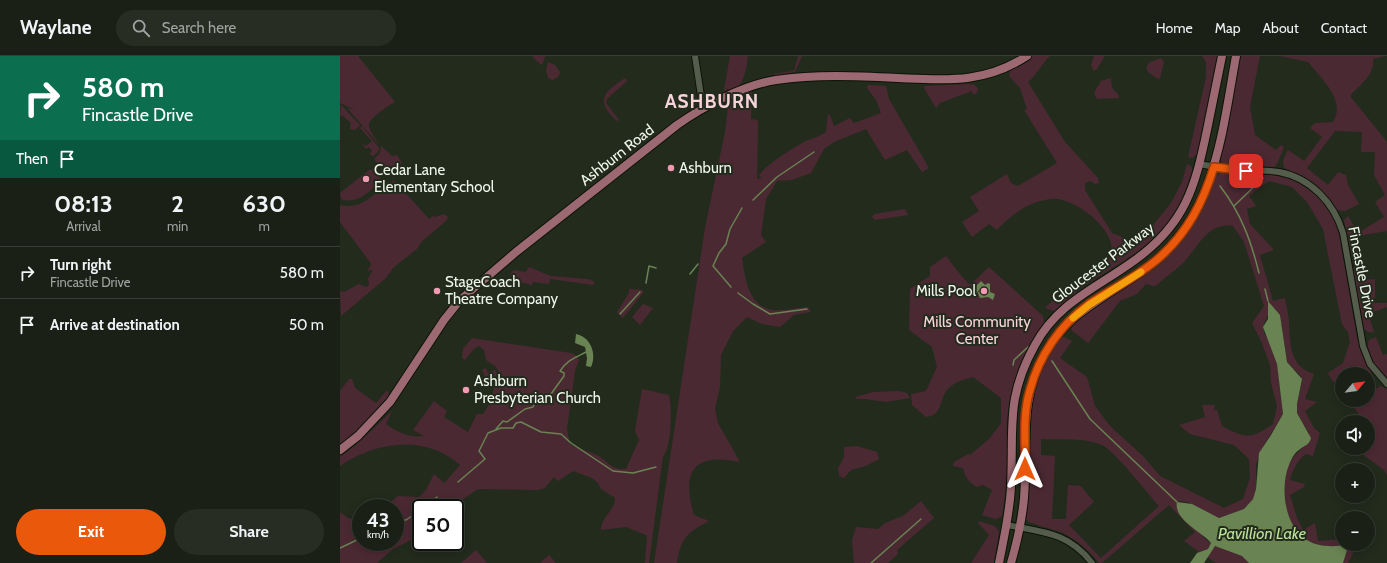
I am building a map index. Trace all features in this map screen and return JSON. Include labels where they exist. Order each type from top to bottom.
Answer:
[{"type":"main road","name":"Ashburn Road","points":[[340,450],[358,436],[390,402],[444,320],[460,300],[516,252],[677,125],[703,109],[747,89],[778,80],[843,76],[966,79],[1000,70],[1026,56]]},
{"type":"main road","name":"Gloucester Parkway","points":[[999,563],[1007,525],[1011,487],[1011,425],[1014,396],[1023,368],[1036,343],[1053,319],[1066,306],[1090,288],[1134,261],[1165,234],[1188,200],[1200,164],[1222,56]]},
{"type":"main road","name":"Gloucester Parkway","points":[[1011,563],[1024,498],[1026,410],[1034,376],[1045,353],[1055,337],[1077,314],[1149,266],[1173,245],[1190,223],[1199,208],[1214,167],[1236,56]]},
{"type":"street","points":[[695,56],[703,109]]},
{"type":"street","name":"Fincastle Drive","points":[[1200,164],[1234,170],[1272,171],[1287,174],[1312,187],[1328,203],[1338,218],[1342,233],[1363,346],[1370,364],[1387,384]]},
{"type":"street","points":[[1007,525],[1037,530],[1058,536],[1075,546],[1092,563]]},
{"type":"green space","points":[[340,56],[358,56],[395,102],[374,117],[369,124],[371,132],[380,146],[347,108],[355,110],[340,103]]},
{"type":"green space","points":[[532,56],[545,56],[543,63],[541,65]]},
{"type":"green space","points":[[730,56],[748,56],[745,73],[741,83],[729,93],[728,88],[725,92],[724,90]]},
{"type":"green space","points":[[798,56],[802,56],[795,72],[775,76],[773,74],[794,71]]},
{"type":"green space","points":[[1033,56],[1050,56],[1028,82],[1065,142],[1098,178],[1099,183],[1095,184],[1090,181],[1085,183],[1085,190],[1112,233],[1132,241],[1137,240],[1153,225],[1171,203],[1182,182],[1187,164],[1191,166],[1193,171],[1192,179],[1182,203],[1173,218],[1161,231],[1135,254],[1085,285],[1054,311],[1045,308],[1072,283],[1110,258],[1112,248],[1109,238],[1094,218],[1072,203],[1051,199],[1035,203],[1014,214],[997,230],[989,224],[972,237],[962,222],[979,211],[970,197],[1007,174],[1011,183],[1018,186],[1057,163],[1024,110],[1027,109],[1020,88],[1009,76],[1010,71]]},
{"type":"green space","points":[[1094,56],[1105,56],[1097,69],[1094,71],[1091,65]]},
{"type":"green space","points":[[1202,56],[1220,56],[1215,70],[1197,154],[1192,158],[1188,157],[1206,77],[1206,62]]},
{"type":"green space","points":[[1238,56],[1260,56],[1250,107],[1255,135],[1276,150],[1281,145],[1284,147],[1277,164],[1274,167],[1244,168],[1228,166],[1223,163],[1220,158]]},
{"type":"green space","points":[[1280,56],[1385,56],[1373,59],[1372,70],[1369,75],[1350,96],[1387,142],[1387,233],[1386,231],[1359,236],[1361,256],[1353,256],[1351,253],[1344,220],[1348,216],[1358,233],[1384,217],[1375,202],[1385,195],[1374,175],[1375,152],[1361,152],[1362,132],[1335,131],[1307,168],[1328,185],[1338,172],[1346,175],[1348,185],[1359,204],[1345,211],[1337,210],[1325,195],[1314,185],[1284,168],[1283,160],[1288,150],[1304,161],[1322,137],[1310,128],[1315,123],[1333,122],[1337,106],[1325,82],[1308,62]]},
{"type":"green space","points":[[1161,58],[1164,62],[1160,78],[1158,79],[1148,72],[1146,67],[1150,62]]},
{"type":"green space","points":[[548,62],[555,65],[560,72],[559,76],[553,80],[548,78],[546,70]]},
{"type":"green space","points":[[625,78],[627,81],[607,99],[606,103],[619,120],[617,121],[606,107],[604,97],[607,92]]},
{"type":"green space","points":[[1111,78],[1112,88],[1118,94],[1119,98],[1097,99],[1094,93],[1101,81]]},
{"type":"green space","points":[[868,85],[886,86],[889,99],[929,168],[922,172],[907,150],[885,160],[866,129],[834,142],[824,149],[811,173],[792,180],[777,181],[766,199],[761,235],[766,242],[742,258],[749,290],[758,303],[765,308],[773,310],[786,310],[808,307],[811,312],[794,315],[780,327],[762,324],[747,317],[733,331],[721,355],[720,387],[715,409],[718,423],[740,462],[711,460],[701,463],[694,469],[690,477],[689,487],[690,500],[694,515],[709,521],[695,529],[686,537],[683,541],[677,563],[654,563],[705,228],[725,132],[729,99],[752,88],[751,119],[757,120],[758,123],[757,179],[762,178],[759,176],[761,172],[780,157],[801,143],[826,132],[828,114],[830,115],[834,126],[850,118],[854,123],[881,113],[876,100],[867,88]]},
{"type":"green space","points":[[975,85],[978,89],[977,93],[973,95],[972,91],[940,103],[936,108],[924,88],[925,86]]},
{"type":"green space","points":[[341,105],[360,125],[355,130],[350,129],[351,123],[342,115],[340,116]]},
{"type":"green space","points":[[362,126],[379,148],[378,152],[373,156],[369,154],[372,151],[369,147],[366,149],[362,143],[366,146],[372,141],[360,128]]},
{"type":"green space","points":[[381,146],[392,156],[397,155],[402,163],[391,174],[384,172],[374,159],[380,153]]},
{"type":"green space","points":[[369,170],[374,170],[380,177],[379,183],[362,197],[352,200],[341,199],[340,193]]},
{"type":"green space","points":[[1222,172],[1265,173],[1283,176],[1303,185],[1320,199],[1327,208],[1338,228],[1357,338],[1368,367],[1337,367],[1343,363],[1350,342],[1348,332],[1342,324],[1323,229],[1307,202],[1292,187],[1269,181],[1249,196],[1256,206],[1247,209],[1250,224],[1274,250],[1260,255],[1273,301],[1285,298],[1289,317],[1290,339],[1293,354],[1300,366],[1306,371],[1314,374],[1305,399],[1317,402],[1305,411],[1314,428],[1320,433],[1313,456],[1306,454],[1300,459],[1290,480],[1305,484],[1304,487],[1290,495],[1297,518],[1303,530],[1315,523],[1318,541],[1335,540],[1335,546],[1316,544],[1299,534],[1293,526],[1286,506],[1286,474],[1290,462],[1304,446],[1309,433],[1297,413],[1297,404],[1302,381],[1299,374],[1287,362],[1280,315],[1272,305],[1268,306],[1269,313],[1264,324],[1264,333],[1269,341],[1277,364],[1283,414],[1264,445],[1256,464],[1256,489],[1253,499],[1244,509],[1219,518],[1187,502],[1178,501],[1205,539],[1211,543],[1208,549],[1199,552],[1184,541],[1195,532],[1169,505],[1102,563],[1099,563],[1087,550],[1068,536],[1059,531],[1032,523],[1026,519],[1027,456],[1030,413],[1034,393],[1041,373],[1053,349],[1062,338],[1064,337],[1072,341],[1060,358],[1087,377],[1095,406],[1110,426],[1143,456],[1160,476],[1224,508],[1243,499],[1250,478],[1249,459],[1234,445],[1190,434],[1179,425],[1205,417],[1202,405],[1215,405],[1214,410],[1217,410],[1222,426],[1243,435],[1254,435],[1273,424],[1277,406],[1271,383],[1270,365],[1252,323],[1264,306],[1244,242],[1233,226],[1216,228],[1204,237],[1183,263],[1157,285],[1153,286],[1146,284],[1137,294],[1120,301],[1088,343],[1071,330],[1084,314],[1157,267],[1168,257],[1186,237],[1200,215],[1216,176]],"holes":[[[1041,439],[1072,439],[1095,442],[1108,449],[1115,455],[1159,506],[1101,558],[1069,525],[1094,502],[1081,486],[1068,485],[1066,519],[1052,519],[1055,456],[1041,455]]]},
{"type":"green space","points":[[394,180],[429,219],[433,216],[435,217],[444,214],[448,217],[446,221],[422,241],[418,248],[393,268],[386,278],[341,316],[340,291],[344,292],[359,284],[366,287],[369,285],[368,278],[373,270],[367,271],[371,265],[370,262],[340,222],[340,205],[356,205],[363,202]]},
{"type":"green space","points":[[905,209],[908,215],[875,220],[872,217],[874,214]]},
{"type":"green space","name":"Mills Community Center","points":[[946,256],[970,285],[989,267],[1043,316],[1044,322],[1031,344],[1015,379],[1007,418],[1007,477],[1005,497],[1002,516],[996,519],[982,515],[992,490],[983,485],[977,487],[968,479],[963,468],[953,466],[954,462],[968,454],[970,455],[989,439],[1001,423],[1001,398],[973,377],[960,381],[951,386],[945,393],[938,410],[931,416],[926,417],[912,405],[911,394],[926,391],[937,367],[932,347],[909,330],[910,289],[930,276],[930,267]]},
{"type":"green space","points":[[1361,261],[1365,280],[1375,279],[1375,303],[1387,303],[1387,307],[1368,314],[1374,331],[1370,333],[1364,329],[1353,272],[1355,264]]},
{"type":"green space","points":[[529,267],[551,276],[588,279],[595,282],[593,285],[550,279],[549,284],[533,282],[532,285],[519,282],[510,274],[514,270],[526,272]]},
{"type":"green space","points":[[629,289],[643,290],[643,293],[623,318],[617,312],[629,293]]},
{"type":"green space","points":[[643,304],[653,308],[640,325],[632,317]]},
{"type":"green space","points":[[1376,337],[1383,355],[1387,354],[1387,380],[1376,366],[1368,350],[1369,340]]},
{"type":"green space","points":[[472,338],[571,353],[577,356],[579,360],[575,371],[567,429],[570,444],[599,456],[612,466],[620,469],[626,469],[639,440],[635,431],[642,389],[669,395],[671,408],[670,436],[666,452],[663,456],[649,563],[645,563],[646,535],[626,527],[601,530],[604,520],[613,506],[615,498],[601,489],[598,483],[592,478],[573,471],[558,481],[554,477],[545,488],[538,490],[478,489],[463,499],[412,499],[412,540],[404,544],[404,499],[394,499],[398,496],[419,497],[426,490],[434,474],[444,483],[460,465],[447,455],[417,445],[401,444],[369,451],[340,466],[340,457],[356,445],[392,411],[386,424],[404,434],[424,436],[413,430],[434,401],[447,411],[444,417],[468,432],[477,414],[483,414],[492,400],[495,379],[500,374],[496,367],[486,360],[484,350],[479,346],[475,348],[465,360],[462,358],[463,349]]},
{"type":"green space","points":[[486,368],[488,373],[495,370],[498,375],[486,380],[482,370]]},
{"type":"green space","points":[[1335,368],[1335,382],[1333,382],[1328,373]]},
{"type":"green space","points":[[349,379],[352,379],[355,388],[376,403],[387,390],[389,394],[387,400],[362,428],[340,447],[340,391]]},
{"type":"green space","points":[[1381,386],[1387,389],[1387,475],[1384,470],[1364,455],[1375,455],[1375,415],[1359,415],[1354,407],[1375,407],[1375,389]]},
{"type":"green space","points":[[899,391],[907,393],[910,398],[886,402],[857,399],[855,397],[873,392]]},
{"type":"green space","points":[[857,446],[877,452],[879,459],[866,466],[851,470],[844,478],[839,476],[838,468],[844,457],[844,447]]},
{"type":"green space","points":[[921,501],[934,518],[897,550],[898,554],[888,563],[854,563],[852,540],[856,527],[878,529],[885,523],[903,516]]},
{"type":"green space","points":[[340,512],[348,518],[352,519],[352,551],[391,551],[377,563],[340,563]]},
{"type":"green space","points":[[979,521],[995,526],[999,532],[994,563],[971,563],[989,535],[978,523]]},
{"type":"green space","points":[[1219,546],[1242,556],[1249,563],[1216,563],[1207,557],[1213,547]]},
{"type":"green space","points":[[476,550],[487,563],[461,563]]},
{"type":"green space","points":[[1347,551],[1354,551],[1348,563],[1343,563]]},
{"type":"green space","points":[[549,555],[556,563],[540,563]]},
{"type":"water","name":"Mills Pool","points":[[981,281],[985,285],[988,283],[990,284],[990,292],[995,294],[993,300],[988,297],[980,298],[978,293],[980,289],[976,294],[972,290]]},
{"type":"water","name":"Pavillion Lake","points":[[1268,301],[1280,315],[1287,362],[1302,379],[1297,404],[1297,413],[1311,438],[1308,444],[1297,451],[1294,455],[1286,474],[1285,495],[1289,516],[1299,534],[1307,540],[1316,544],[1335,546],[1335,551],[1347,551],[1343,563],[1249,563],[1242,556],[1215,546],[1204,563],[1190,563],[1197,553],[1208,549],[1211,543],[1184,520],[1177,509],[1177,502],[1192,504],[1219,518],[1244,509],[1253,499],[1256,489],[1259,453],[1283,414],[1277,364],[1263,327],[1268,319]]},
{"type":"water","points":[[576,334],[589,342],[593,352],[593,362],[591,367],[586,366],[587,358],[585,347],[575,343]]},
{"type":"waterway","points":[[753,200],[777,177],[814,152]]},
{"type":"waterway","points":[[1234,206],[1263,178]]},
{"type":"waterway","points":[[1220,186],[1234,206],[1244,228],[1259,273]]},
{"type":"waterway","points":[[731,287],[713,266],[719,253],[726,244],[730,229],[742,208]]},
{"type":"waterway","points":[[690,274],[698,264]]},
{"type":"waterway","points":[[646,283],[649,266],[656,268]]},
{"type":"waterway","points":[[1265,289],[1268,301]]},
{"type":"waterway","points":[[620,314],[640,292]]},
{"type":"waterway","points":[[738,293],[770,314],[807,309]]},
{"type":"waterway","points":[[1013,365],[1014,360],[1028,347]]},
{"type":"waterway","points":[[496,429],[503,421],[507,422],[525,409],[533,407],[539,395],[551,394],[564,376],[564,373],[560,371],[565,364],[586,352]]},
{"type":"waterway","points":[[1052,361],[1090,419],[1177,502]]},
{"type":"waterway","points":[[458,482],[485,459],[479,451],[488,433],[501,428],[513,428],[516,423],[521,422],[541,432],[561,434],[571,443],[613,471],[633,473],[656,467]]},
{"type":"waterway","points":[[404,520],[412,516]]},
{"type":"waterway","points":[[871,563],[921,519]]},
{"type":"waterway","points":[[340,548],[352,542]]},
{"type":"slow traffic","points":[[1073,318],[1089,305],[1141,272]]},
{"type":"place","name":"Ashburn","points":[[671,168]]},
{"type":"place","name":"Cedar Lane Elementary School","points":[[366,179]]},
{"type":"place","name":"StageCoach Theatre Company","points":[[437,291]]},
{"type":"place","name":"Mills Pool","points":[[984,291]]},
{"type":"place","name":"Ashburn Presbyterian Church","points":[[466,390]]},
{"type":"district","name":"ASHBURN","points":[[712,101]]},
{"type":"route","points":[[1025,469],[1024,430],[1029,390],[1040,362],[1052,342],[1077,314],[1149,266],[1173,245],[1183,233],[1199,208],[1208,188],[1214,167],[1246,171]]}]
